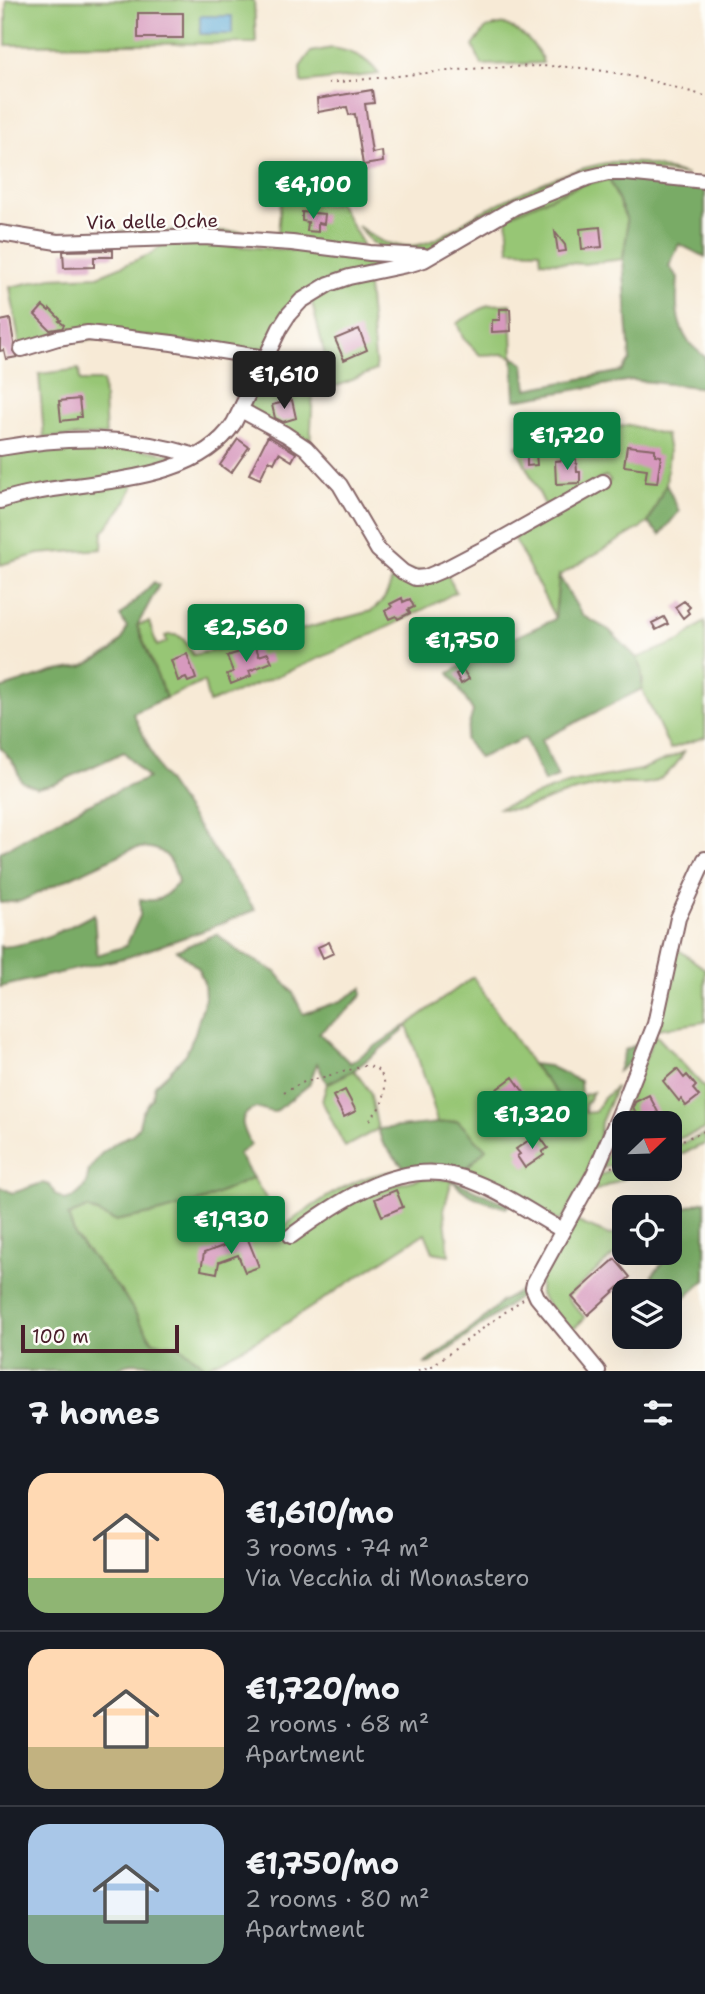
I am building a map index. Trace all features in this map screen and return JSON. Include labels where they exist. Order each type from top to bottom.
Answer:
[{"type":"street","points":[[0,501],[22,494],[143,476],[209,448],[225,435],[241,410],[284,321],[297,304],[341,279],[411,264],[431,256],[515,207],[591,176],[631,173],[705,181]]},
{"type":"street","name":"Via delle Oche","points":[[0,233],[57,242],[204,237],[431,256]]},
{"type":"street","points":[[22,349],[58,338],[88,333],[265,358]]},
{"type":"street","points":[[241,410],[295,440],[312,453],[340,485],[378,550],[412,578],[426,578],[445,569],[603,482]]},
{"type":"street","points":[[0,448],[100,439],[153,444],[195,456]]},
{"type":"street","points":[[598,1371],[541,1303],[534,1291],[536,1276],[603,1155],[658,1012],[678,919],[705,859]]},
{"type":"street","points":[[290,1236],[329,1209],[367,1189],[406,1176],[436,1173],[454,1175],[485,1188],[562,1230]]},
{"type":"path","points":[[328,83],[449,71],[561,66],[635,78],[705,96]]},
{"type":"path","points":[[284,1093],[301,1083],[364,1066],[375,1067],[384,1077],[385,1091],[379,1108],[370,1119]]},
{"type":"path","points":[[682,1140],[705,1131]]},
{"type":"path","points":[[418,1371],[432,1366],[534,1291]]},
{"type":"green space","points":[[6,0],[254,0],[256,43],[6,45]]},
{"type":"green space","points":[[504,24],[528,40],[538,51],[543,63],[482,65],[473,46],[486,28]]},
{"type":"green space","points":[[332,48],[358,56],[379,74],[301,83],[300,67],[311,52]]},
{"type":"green space","points":[[613,162],[643,163],[687,175],[620,167],[428,251],[383,249],[372,243],[358,226],[385,243],[406,246],[427,243],[483,211],[546,181],[579,169]]},
{"type":"green space","points":[[609,179],[626,218],[623,259],[583,264],[541,261],[540,251],[509,250],[507,216],[581,185]]},
{"type":"green space","points":[[609,179],[640,179],[705,188],[705,257],[679,244],[669,266],[678,278],[677,303],[684,334],[705,357],[705,388],[632,380],[515,400],[513,357],[524,364],[527,389],[622,371],[630,360],[623,259],[626,218]]},
{"type":"green space","points":[[281,201],[330,205],[338,202],[362,245],[60,238],[9,231],[9,227],[32,231],[99,234],[190,230],[278,233]]},
{"type":"green space","points":[[167,241],[412,259],[327,281],[263,352],[137,335],[20,347],[10,287],[51,278],[98,276],[151,254]]},
{"type":"green space","points":[[367,277],[376,370],[340,385],[327,387],[262,374],[273,352],[327,364],[311,299],[325,290]]},
{"type":"green space","points":[[511,304],[513,357],[504,354],[480,355],[463,338],[457,323],[488,305]]},
{"type":"green space","points":[[79,369],[80,381],[103,381],[106,435],[44,438],[39,374]]},
{"type":"green space","points":[[260,379],[313,392],[310,447],[246,409]]},
{"type":"green space","points":[[629,425],[666,435],[669,452],[666,484],[648,523],[559,576],[555,618],[514,538],[610,481],[606,476],[547,509],[516,446]]},
{"type":"green space","points":[[101,442],[186,457],[158,468],[0,497],[0,452]]},
{"type":"green space","points":[[135,481],[127,500],[103,532],[102,549],[39,554],[0,565],[0,506],[10,502]]},
{"type":"green space","points":[[666,484],[679,511],[660,535],[648,523]]},
{"type":"green space","points":[[393,569],[447,573],[456,592],[334,652],[209,703],[204,682],[166,698],[137,625],[149,622],[157,646],[167,642],[165,636],[179,636],[193,655],[371,611],[387,593]]},
{"type":"green space","points":[[559,576],[582,615],[609,630],[637,658],[642,669],[642,689],[541,740],[558,777],[544,782],[525,738],[479,758],[465,739],[473,711],[449,673],[489,649],[555,619]]},
{"type":"green space","points":[[154,582],[159,585],[137,626],[166,698],[133,713],[160,771],[255,910],[128,957],[0,987],[0,946],[38,939],[94,914],[97,955],[126,946],[140,916],[140,899],[161,898],[178,883],[173,865],[164,854],[151,848],[132,849],[21,901],[0,903],[0,852],[84,806],[148,778],[124,752],[55,784],[37,788],[21,781],[15,765],[0,747],[0,689],[52,672],[84,666],[112,651],[123,638],[127,627],[120,616]]},
{"type":"green space","points":[[705,621],[705,737],[670,749],[642,689],[643,680],[637,658],[680,641]]},
{"type":"green space","points":[[684,752],[672,770],[653,782],[596,786],[527,807],[499,808],[570,783],[640,770]]},
{"type":"green space","points":[[217,934],[239,952],[276,972],[293,993],[303,1014],[341,1001],[362,988],[362,995],[346,1012],[319,1033],[350,1063],[407,1025],[354,1070],[327,1084],[317,1063],[309,1085],[275,1112],[258,1108],[247,1113],[243,1124],[251,1145],[238,1154],[253,1178],[204,1200],[161,1212],[115,1221],[87,1208],[68,1216],[76,1238],[124,1295],[153,1342],[178,1345],[206,1367],[130,1363],[114,1371],[0,1371],[0,1187],[13,1193],[42,1183],[50,1185],[55,1194],[65,1200],[74,1197],[86,1184],[89,1170],[101,1154],[133,1134],[152,1098],[155,1085],[186,1054],[205,998],[204,982],[198,968],[177,950]]},
{"type":"green space","points":[[675,947],[705,969],[705,1022],[657,1029]]},
{"type":"green space","points":[[473,977],[532,1064],[568,1107],[581,1096],[593,1092],[585,1106],[585,1113],[595,1112],[603,1099],[616,1087],[601,1122],[598,1154],[564,1217],[559,1221],[462,1173],[458,1121],[437,1123],[407,1025]]},
{"type":"green space","points":[[655,1034],[705,1088],[705,1129],[682,1138],[682,1111],[624,1111]]},
{"type":"green space","points":[[646,1036],[634,1059],[618,1071],[625,1050],[638,1044]]},
{"type":"green space","points":[[532,1064],[549,1066],[580,1081],[581,1096],[568,1107]]},
{"type":"green space","points":[[354,1070],[370,1092],[378,1129],[345,1147],[322,1101],[327,1084]]},
{"type":"green space","points":[[458,1121],[486,1149],[462,1173],[407,1171],[383,1144],[378,1129]]},
{"type":"green space","points":[[705,1134],[705,1144],[682,1154],[682,1143]]},
{"type":"green space","points":[[612,1142],[612,1164],[601,1169]]},
{"type":"green space","points":[[612,1170],[612,1181],[618,1181],[588,1194],[598,1176]]},
{"type":"green space","points":[[394,1171],[397,1173],[332,1212],[386,1187],[423,1178],[452,1180],[444,1209],[449,1255],[433,1252],[425,1233],[276,1330],[206,1367],[178,1345],[153,1342],[124,1295],[76,1238],[67,1216],[87,1208],[115,1221],[204,1200],[253,1178],[284,1226],[350,1184]]},
{"type":"green space","points":[[452,1180],[509,1205],[506,1208],[476,1198],[463,1191]]},
{"type":"green space","points":[[705,1201],[705,1280],[682,1301],[682,1279],[657,1279],[652,1275],[661,1265],[682,1265],[682,1209]]},
{"type":"green space","points":[[573,1220],[612,1235],[612,1257],[567,1297],[585,1318],[570,1332],[540,1295],[540,1276]]},
{"type":"green space","points":[[529,1286],[529,1290],[431,1363],[424,1364],[479,1323],[501,1302]]},
{"type":"water","points":[[200,16],[232,16],[232,34],[200,34]]},
{"type":"building","points":[[138,13],[183,13],[183,38],[138,38]]},
{"type":"building","points":[[372,90],[374,103],[365,104],[372,153],[382,151],[383,162],[363,165],[355,114],[349,115],[347,107],[318,112],[317,99]]},
{"type":"building","points":[[302,212],[325,214],[324,224],[318,223],[318,232],[307,231],[308,222],[302,221]]},
{"type":"building","points":[[600,227],[602,247],[582,249],[580,229]]},
{"type":"building","points":[[555,232],[565,245],[566,251],[558,252]]},
{"type":"building","points":[[113,250],[113,257],[94,257],[94,267],[64,268],[63,251]]},
{"type":"building","points":[[43,306],[61,320],[59,321],[64,325],[62,328],[50,330],[35,315]]},
{"type":"building","points":[[500,309],[510,309],[511,331],[492,332],[492,320],[500,320]]},
{"type":"building","points":[[10,319],[13,351],[17,357],[6,359],[4,350],[0,351],[0,321]]},
{"type":"building","points":[[359,329],[367,350],[344,360],[335,339]]},
{"type":"building","points":[[79,399],[81,417],[61,421],[59,401]]},
{"type":"building","points":[[292,400],[296,418],[283,422],[275,418],[272,405]]},
{"type":"building","points":[[268,436],[296,453],[292,461],[279,453],[274,463],[269,460],[260,479],[249,474]]},
{"type":"building","points":[[238,439],[249,447],[231,473],[220,465]]},
{"type":"building","points":[[627,446],[655,449],[655,455],[661,456],[657,483],[645,482],[647,469],[624,466]]},
{"type":"building","points":[[536,454],[537,465],[527,466],[527,455]]},
{"type":"building","points":[[576,459],[580,483],[556,484],[555,461]]},
{"type":"building","points":[[402,598],[403,602],[410,599],[414,607],[408,610],[410,613],[398,619],[396,616],[389,619],[385,611],[392,607],[390,604]]},
{"type":"building","points":[[684,601],[690,607],[687,610],[689,613],[683,618],[675,607]]},
{"type":"building","points":[[664,617],[668,624],[656,630],[652,623]]},
{"type":"building","points":[[256,647],[259,656],[268,653],[272,662],[249,671],[251,676],[231,684],[227,674],[233,672],[227,656]]},
{"type":"building","points":[[187,654],[196,679],[178,681],[171,660]]},
{"type":"building","points":[[463,670],[469,679],[461,684],[456,674]]},
{"type":"building","points":[[329,942],[334,953],[323,958],[318,947]]},
{"type":"building","points":[[677,1069],[684,1078],[687,1075],[696,1086],[693,1089],[699,1096],[686,1106],[663,1081]]},
{"type":"building","points":[[513,1077],[537,1111],[527,1118],[515,1101],[509,1105],[497,1089]]},
{"type":"building","points":[[345,1090],[356,1111],[344,1117],[333,1096]]},
{"type":"building","points":[[649,1095],[657,1111],[635,1111],[635,1102]]},
{"type":"building","points":[[538,1134],[548,1148],[542,1152],[544,1155],[525,1168],[516,1149]]},
{"type":"building","points":[[396,1190],[403,1207],[382,1216],[375,1199]]},
{"type":"building","points":[[247,1237],[259,1267],[245,1272],[238,1255],[219,1262],[217,1273],[201,1270],[204,1253]]},
{"type":"building","points":[[612,1262],[612,1265],[620,1265],[630,1277],[612,1279],[612,1293],[588,1315],[572,1297]]}]
